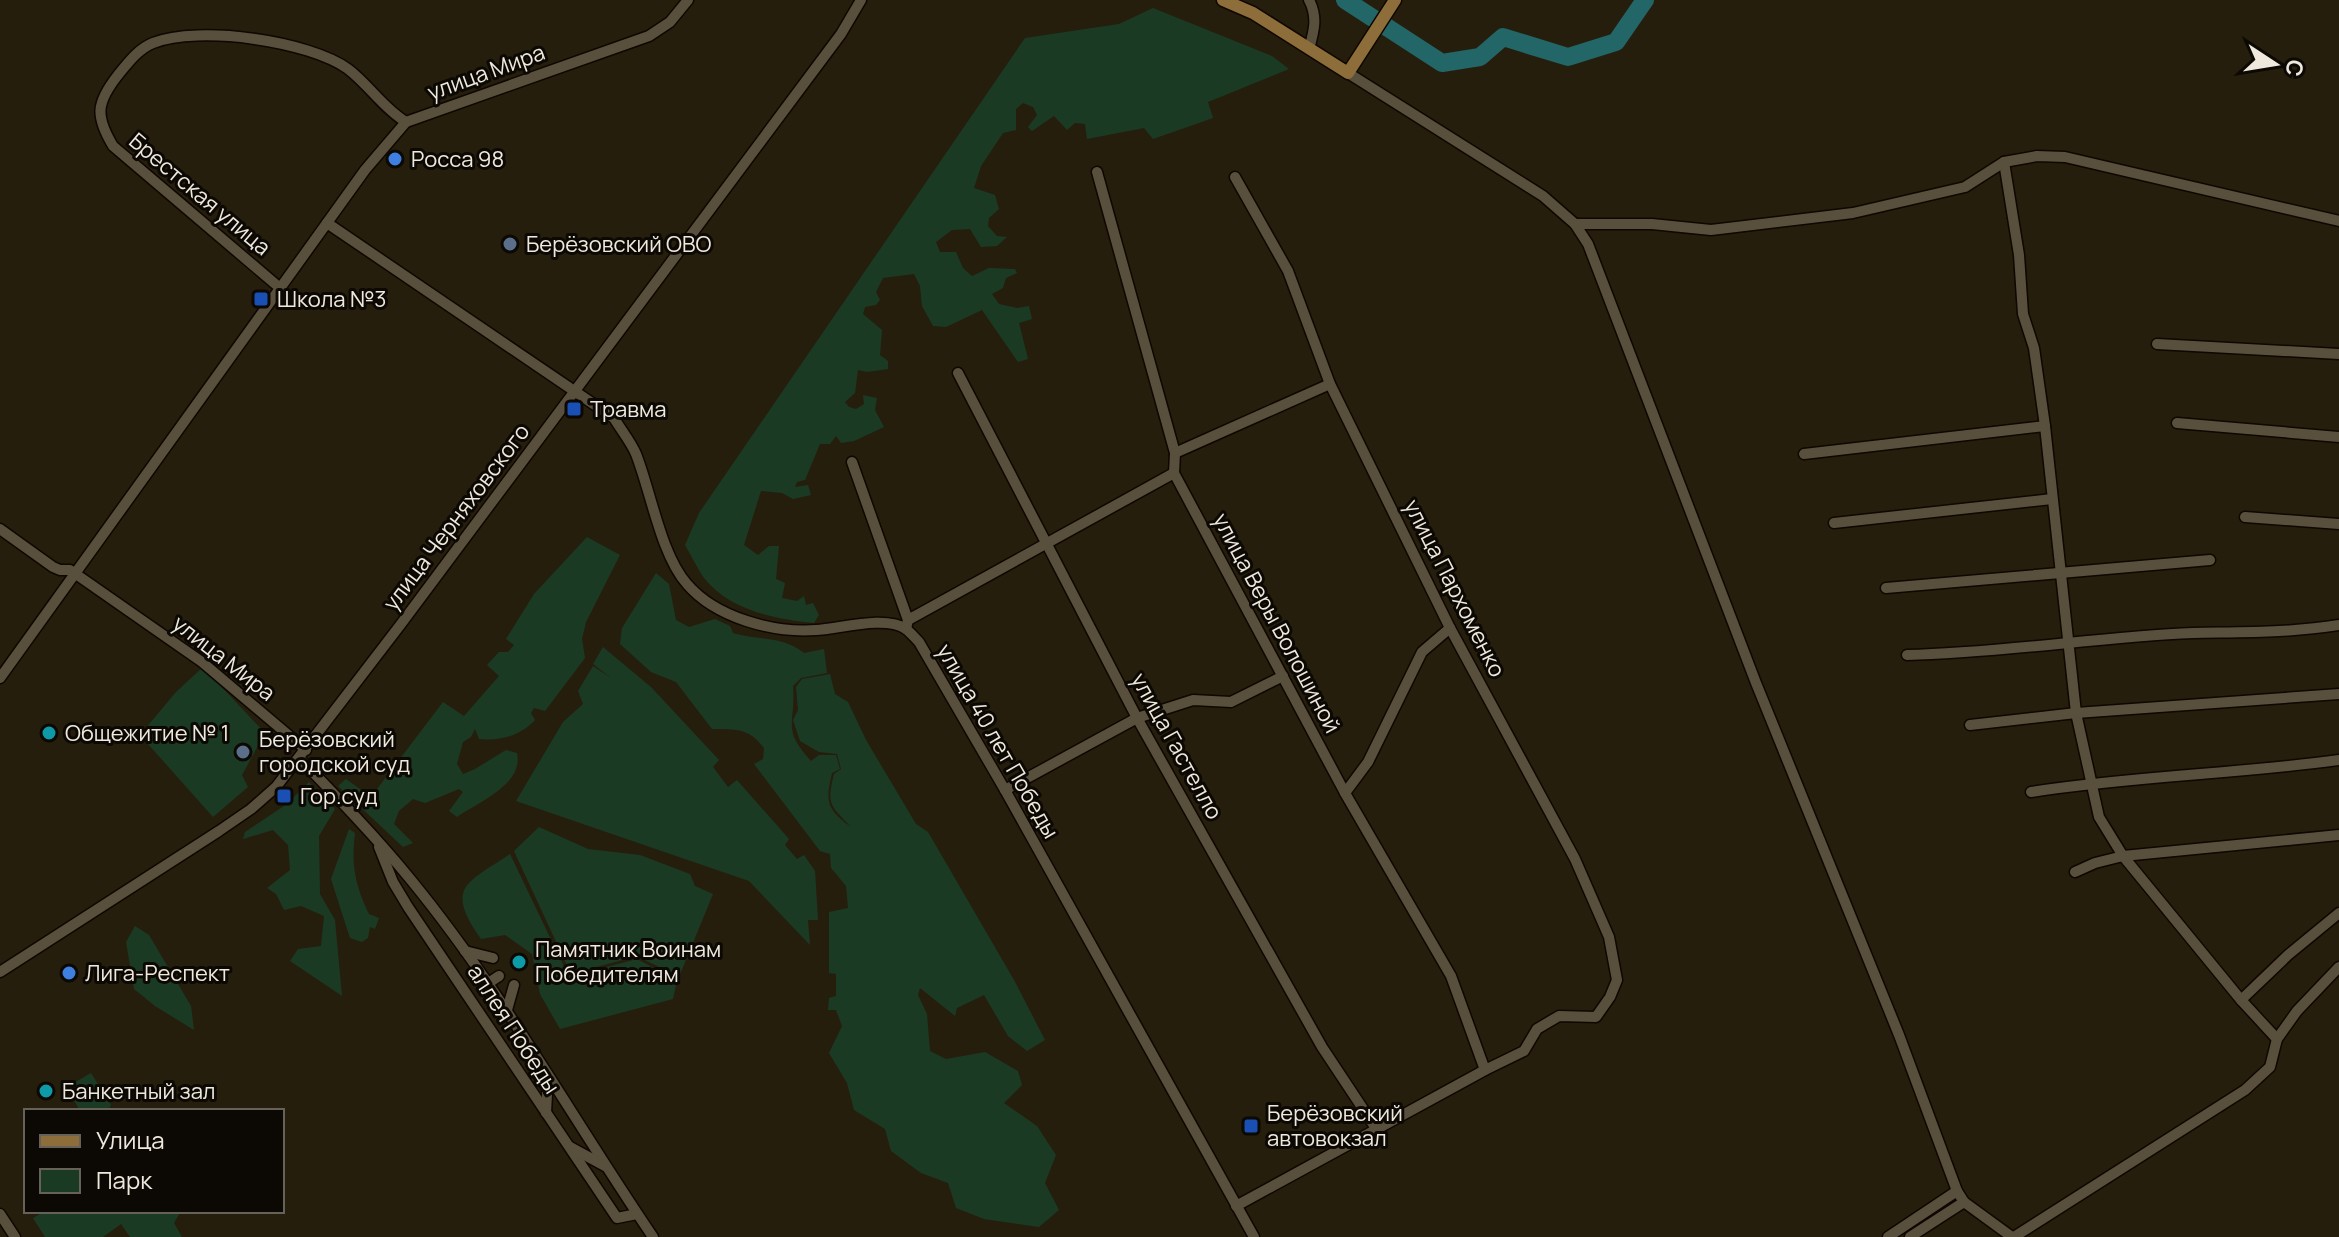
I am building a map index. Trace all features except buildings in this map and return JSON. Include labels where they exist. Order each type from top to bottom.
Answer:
[{"type":"main road","points":[[1223,0],[1253,13],[1348,73],[1395,0]]},
{"type":"street","name":"улица Мира","points":[[0,678],[365,170],[406,122],[649,36],[670,22],[688,0]]},
{"type":"street","name":"улица Черняховского","points":[[0,972],[251,809],[276,787],[841,34],[861,0]]},
{"type":"street","points":[[1309,0],[1314,11],[1315,30],[1309,49]]},
{"type":"street","name":"Брестская улица","points":[[280,288],[113,146],[99,116],[108,88],[132,57],[152,43],[182,37],[237,37],[310,51],[348,69],[392,114],[406,122]]},
{"type":"street","points":[[1348,73],[1543,196],[1575,224],[1588,244],[1756,683],[1899,1035],[1957,1191],[1964,1202],[2013,1237],[2245,1090],[2270,1067],[2277,1039],[2297,1011],[2339,967]]},
{"type":"street","points":[[1575,224],[1652,224],[1711,230],[1853,213],[1965,187],[2004,162],[2037,156],[2065,157],[2339,221]]},
{"type":"street","points":[[2004,162],[2019,255],[2023,314],[2034,348],[2045,426],[2076,713],[2099,817],[2123,856],[2241,1000],[2277,1039]]},
{"type":"street","points":[[327,223],[614,418],[635,451],[673,562],[688,585],[713,606],[744,620],[812,631],[877,623],[907,625],[1174,473],[1175,453],[1097,172]]},
{"type":"street","name":"улица Пархоменко","points":[[1235,177],[1288,271],[1330,384],[1450,628],[1575,859],[1609,937],[1617,980],[1596,1017],[1559,1016],[1537,1029],[1524,1051],[1485,1070]]},
{"type":"street","points":[[2157,344],[2339,354]]},
{"type":"street","name":"улица Гастелло","points":[[958,373],[1137,718],[1322,1047],[1377,1130]]},
{"type":"street","points":[[1175,453],[1330,384]]},
{"type":"street","points":[[2177,423],[2339,437]]},
{"type":"street","points":[[1804,454],[2045,426]]},
{"type":"street","name":"улица 40 лет Победы","points":[[852,462],[907,625],[1005,790],[1254,1237]]},
{"type":"street","name":"улица Веры Волошиной","points":[[1174,473],[1345,793],[1451,976],[1485,1070]]},
{"type":"street","points":[[1834,523],[2052,499]]},
{"type":"street","points":[[2245,517],[2339,524]]},
{"type":"street","points":[[0,529],[53,567],[75,573]]},
{"type":"street","points":[[1886,588],[2210,560]]},
{"type":"street","name":"улица Мира","points":[[75,573],[202,662],[303,754],[412,881],[465,951],[485,985],[507,1010],[653,1237]]},
{"type":"street","points":[[1907,655],[1971,654],[2193,633],[2234,634],[2339,625]]},
{"type":"street","points":[[1345,793],[1368,762],[1422,652],[1450,628]]},
{"type":"street","points":[[1005,790],[1137,718],[1193,700],[1231,702],[1283,676]]},
{"type":"street","points":[[1970,725],[2076,713],[2339,694]]},
{"type":"street","points":[[2031,792],[2090,783],[2272,769],[2339,760]]},
{"type":"street","points":[[2075,872],[2123,856],[2339,835]]},
{"type":"street","name":"аллея Победы","points":[[376,839],[393,882],[408,907],[617,1218],[637,1214]]},
{"type":"street","points":[[408,907],[412,881]]},
{"type":"street","points":[[2241,1000],[2288,955],[2339,913]]},
{"type":"street","points":[[465,951],[493,958]]},
{"type":"street","points":[[485,985],[499,976]]},
{"type":"street","points":[[507,1010],[514,985]]},
{"type":"street","points":[[1236,1206],[1485,1070]]},
{"type":"street","points":[[546,1115],[548,1077]]},
{"type":"street","points":[[560,1133],[576,1121]]},
{"type":"street","points":[[568,1146],[607,1168]]},
{"type":"street","points":[[1888,1237],[1957,1191]]},
{"type":"street","points":[[1910,1237],[1964,1202]]},
{"type":"street","points":[[0,1214],[15,1237]]},
{"type":"green space","points":[[1153,8],[1272,56],[1289,69],[1208,102],[1213,118],[1153,139],[1144,128],[1087,139],[1085,124],[1075,123],[1067,130],[1054,116],[1032,131],[1028,127],[1037,115],[1033,107],[1023,103],[1016,109],[1016,130],[1003,133],[981,166],[974,188],[995,195],[999,209],[989,218],[988,226],[997,236],[1007,237],[997,246],[981,247],[970,229],[952,230],[936,242],[940,252],[956,252],[963,268],[972,276],[989,268],[1015,269],[1017,273],[1006,278],[1003,288],[992,294],[999,304],[1017,308],[1029,306],[1032,319],[1019,323],[1028,359],[1018,362],[982,310],[946,327],[933,326],[922,306],[920,286],[914,274],[883,278],[876,292],[880,300],[876,305],[865,307],[863,314],[882,330],[880,355],[888,361],[888,369],[858,370],[855,393],[845,402],[856,409],[864,404],[863,395],[877,398],[875,410],[884,427],[854,441],[841,443],[836,436],[830,444],[820,444],[805,480],[797,482],[795,487],[808,485],[811,495],[793,499],[782,493],[761,491],[744,545],[758,555],[769,546],[779,546],[776,579],[785,583],[782,598],[797,601],[804,596],[806,605],[813,603],[819,615],[814,623],[784,619],[740,606],[727,598],[704,578],[685,545],[699,513],[1025,38],[1119,24]]},
{"type":"green space","points":[[587,537],[620,555],[586,622],[582,639],[585,658],[545,711],[534,708],[531,713],[535,720],[523,730],[502,738],[479,739],[475,729],[471,737],[463,742],[457,764],[463,774],[506,750],[517,753],[514,774],[507,783],[457,817],[449,811],[463,792],[459,789],[425,803],[413,799],[399,811],[394,824],[413,843],[403,847],[338,786],[346,779],[371,797],[443,702],[464,716],[499,676],[487,665],[499,652],[508,652],[514,645],[506,639],[534,594]]},
{"type":"green space","points":[[656,573],[669,584],[676,620],[689,627],[715,619],[730,626],[733,633],[787,643],[804,653],[824,649],[827,673],[801,678],[793,686],[792,726],[796,741],[811,761],[819,755],[836,755],[840,769],[832,773],[829,792],[833,810],[851,827],[835,809],[831,799],[834,774],[841,769],[837,754],[819,752],[800,741],[793,720],[798,710],[796,687],[802,679],[830,674],[835,694],[848,702],[866,740],[916,824],[928,832],[1045,1040],[1027,1051],[1008,1036],[984,995],[957,1008],[955,1016],[920,988],[918,995],[927,1014],[930,1051],[946,1059],[985,1052],[1018,1071],[1022,1085],[1004,1103],[1037,1126],[1056,1155],[1045,1183],[1059,1210],[1039,1227],[984,1219],[956,1208],[948,1183],[921,1173],[891,1151],[885,1129],[854,1110],[847,1083],[829,1053],[842,1026],[836,1010],[828,1010],[829,998],[836,996],[836,974],[829,973],[829,912],[848,908],[846,886],[831,868],[830,854],[820,851],[754,764],[763,759],[764,748],[758,741],[741,731],[712,729],[676,682],[651,672],[620,644],[622,628]]},
{"type":"green space","points":[[603,647],[651,687],[719,760],[713,767],[728,787],[737,780],[789,839],[785,845],[797,859],[804,855],[815,871],[818,920],[808,920],[810,945],[749,881],[516,801],[563,722],[583,704],[578,691],[593,666],[611,678],[593,664]]},
{"type":"green space","points":[[203,667],[265,733],[242,775],[248,787],[213,817],[140,735],[176,692]]},
{"type":"green space","points":[[309,782],[335,809],[319,836],[320,894],[335,920],[342,996],[290,961],[298,949],[321,946],[324,916],[301,906],[284,910],[276,894],[267,888],[290,870],[288,845],[273,830],[243,839],[245,832],[287,804]]},
{"type":"green space","points":[[539,827],[588,849],[640,855],[690,874],[695,886],[713,894],[679,977],[637,956],[571,974],[514,851]]},
{"type":"green space","points":[[349,829],[355,833],[354,865],[360,893],[369,914],[379,918],[375,929],[370,927],[368,938],[362,942],[350,938],[331,879]]},
{"type":"green space","points":[[510,854],[569,977],[637,959],[677,980],[673,999],[560,1029],[540,994],[532,954],[505,935],[481,939],[464,908],[463,897],[472,880]]},
{"type":"green space","points":[[135,926],[149,935],[191,1006],[194,1030],[134,989],[126,942]]},
{"type":"green space","points":[[91,1073],[111,1105],[109,1109],[79,1109],[67,1087]]},
{"type":"green space","points":[[42,1213],[180,1213],[174,1223],[182,1237],[130,1237],[121,1224],[103,1237],[45,1237],[33,1218]]},
{"type":"waterway","points":[[1345,0],[1442,63],[1480,57],[1503,37],[1568,57],[1616,42],[1645,0]]},
{"type":"place","name":"Росса 98","points":[[395,159]]},
{"type":"place","name":"Берёзовский ОВО","points":[[510,244]]},
{"type":"place","name":"Школа №3","points":[[261,299]]},
{"type":"place","name":"Травма","points":[[574,409]]},
{"type":"place","name":"Общежитие № 1","points":[[49,733]]},
{"type":"place","name":"Берёзовский городской суд","points":[[243,752]]},
{"type":"place","name":"Гор.суд","points":[[284,796]]},
{"type":"place","name":"Памятник Воинам Победителям","points":[[519,962]]},
{"type":"place","name":"Лига-Респект","points":[[69,973]]},
{"type":"place","name":"Банкетный зал","points":[[46,1091]]},
{"type":"place","name":"Берёзовский автовокзал","points":[[1251,1126]]}]
